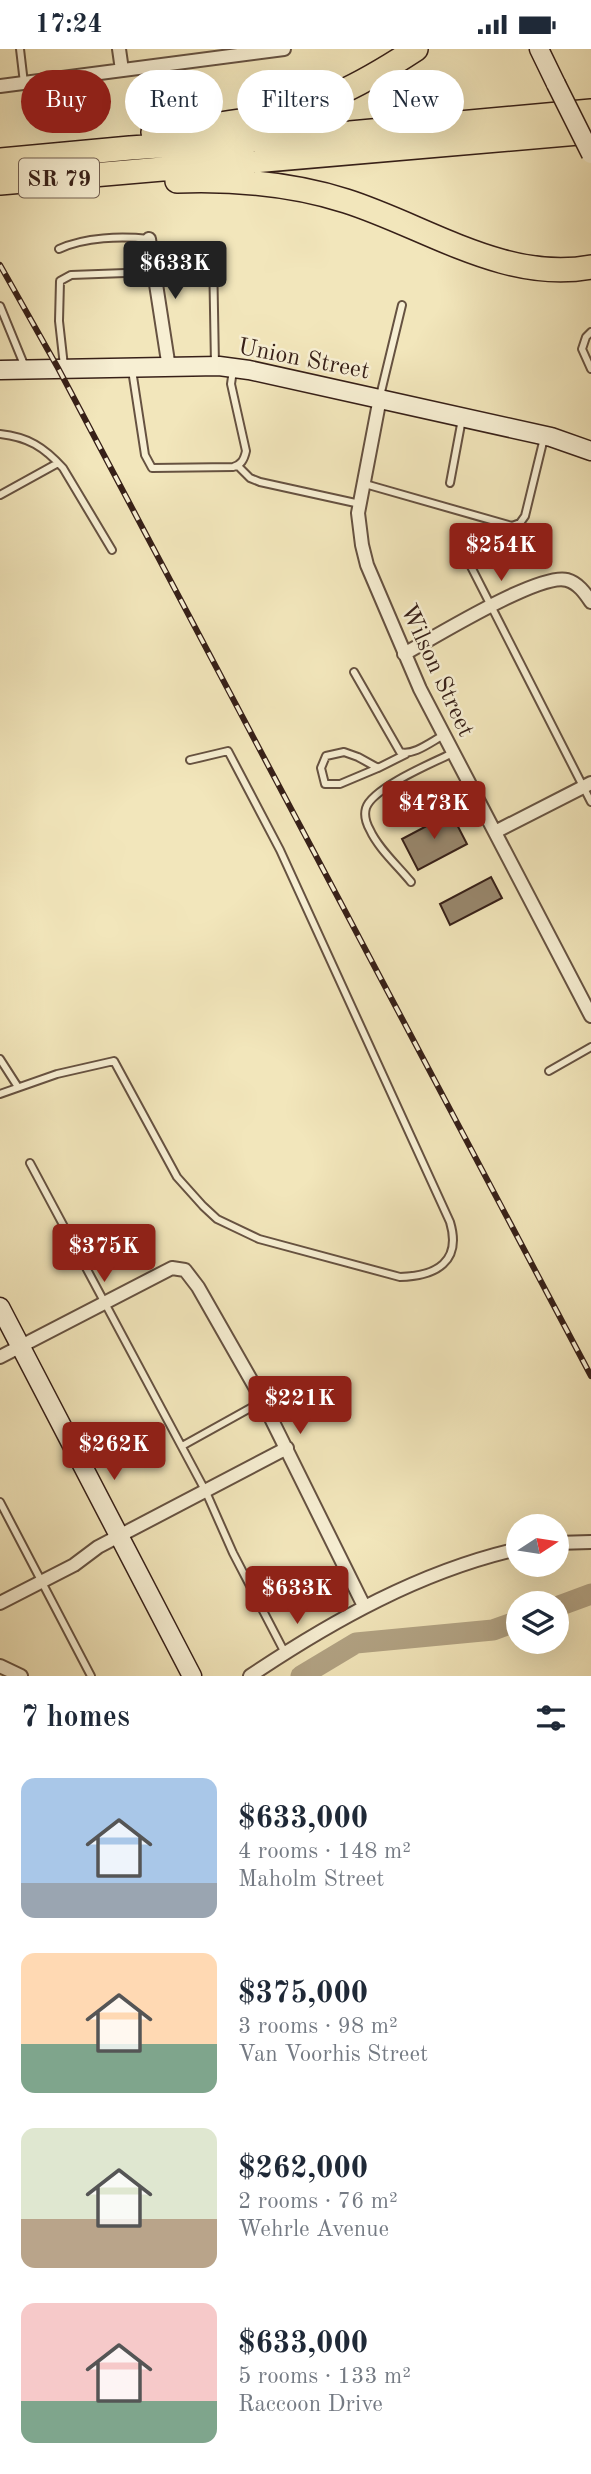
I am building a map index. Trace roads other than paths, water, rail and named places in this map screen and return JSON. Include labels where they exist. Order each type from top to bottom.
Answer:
[{"type":"highway","points":[[98,151],[136,134],[238,121],[294,109],[331,97],[416,49]]},
{"type":"highway","name":"SR 79","points":[[0,160],[591,111]]},
{"type":"highway","name":"SR 79","points":[[0,183],[591,132]]},
{"type":"highway","points":[[117,173],[134,183],[210,182],[312,191],[369,208],[514,265],[555,269],[591,267]]},
{"type":"street","points":[[119,49],[122,70]]},
{"type":"street","points":[[111,71],[284,49]]},
{"type":"street","points":[[539,49],[591,154]]},
{"type":"street","points":[[0,86],[21,83]]},
{"type":"street","points":[[149,239],[169,368]]},
{"type":"street","name":"Union Street","points":[[0,370],[224,367],[380,398],[544,436],[591,451]]},
{"type":"street","name":"Wilson Street","points":[[380,398],[360,504],[359,528],[367,565],[404,654],[444,735],[586,993],[591,1016]]},
{"type":"street","points":[[404,654],[536,585],[566,579],[574,583],[591,602]]},
{"type":"street","points":[[495,832],[587,785]]},
{"type":"street","points":[[0,1357],[172,1268],[185,1270],[198,1287],[263,1401],[364,1606]]},
{"type":"street","points":[[0,1307],[192,1676]]},
{"type":"street","points":[[0,1602],[74,1565],[98,1547],[287,1448]]},
{"type":"street","points":[[569,1543],[591,1542]]},
{"type":"street","points":[[250,1676],[364,1606],[448,1571],[506,1553]]},
{"type":"street","points":[[0,1666],[21,1676]]},
{"type":"lane","points":[[20,49],[22,70]]},
{"type":"lane","points":[[59,249],[71,244],[128,237],[149,239]]},
{"type":"lane","points":[[213,255],[224,367],[232,384],[246,451],[238,466]]},
{"type":"lane","points":[[64,368],[58,321],[60,281],[71,275],[153,272]]},
{"type":"lane","points":[[380,398],[402,305]]},
{"type":"lane","points":[[0,306],[26,369]]},
{"type":"lane","points":[[591,331],[582,349],[591,369]]},
{"type":"lane","points":[[132,369],[145,455],[152,468],[238,466],[250,478],[260,482],[360,504]]},
{"type":"lane","points":[[450,483],[462,417]]},
{"type":"lane","points":[[0,434],[28,439],[58,463],[111,551]]},
{"type":"lane","points":[[363,483],[512,526],[520,523],[525,516],[544,436]]},
{"type":"lane","points":[[0,495],[58,463]]},
{"type":"lane","points":[[461,547],[587,785],[591,802]]},
{"type":"lane","points":[[354,672],[400,753],[407,754]]},
{"type":"lane","points":[[379,768],[358,757],[338,752],[326,756],[321,768],[326,784],[340,784],[379,768],[444,735]]},
{"type":"lane","points":[[0,1094],[57,1074],[114,1061],[177,1177],[218,1219],[259,1239],[400,1277],[419,1276],[435,1271],[448,1260],[454,1247],[455,1236],[450,1222],[280,850],[228,751],[190,760]]},
{"type":"lane","points":[[411,882],[370,832],[366,806],[377,794],[404,776],[453,753]]},
{"type":"lane","points":[[549,1071],[591,1047]]},
{"type":"lane","points":[[0,1059],[18,1087]]},
{"type":"lane","points":[[30,1163],[206,1492],[233,1553],[285,1653]]},
{"type":"lane","points":[[182,1446],[263,1401]]},
{"type":"lane","points":[[0,1502],[91,1676]]},
{"type":"waterway","points":[[569,1602],[591,1594]]},
{"type":"waterway","points":[[301,1676],[356,1643],[493,1630],[506,1625]]},
{"type":"railway","points":[[0,265],[58,368],[591,1376]]}]
